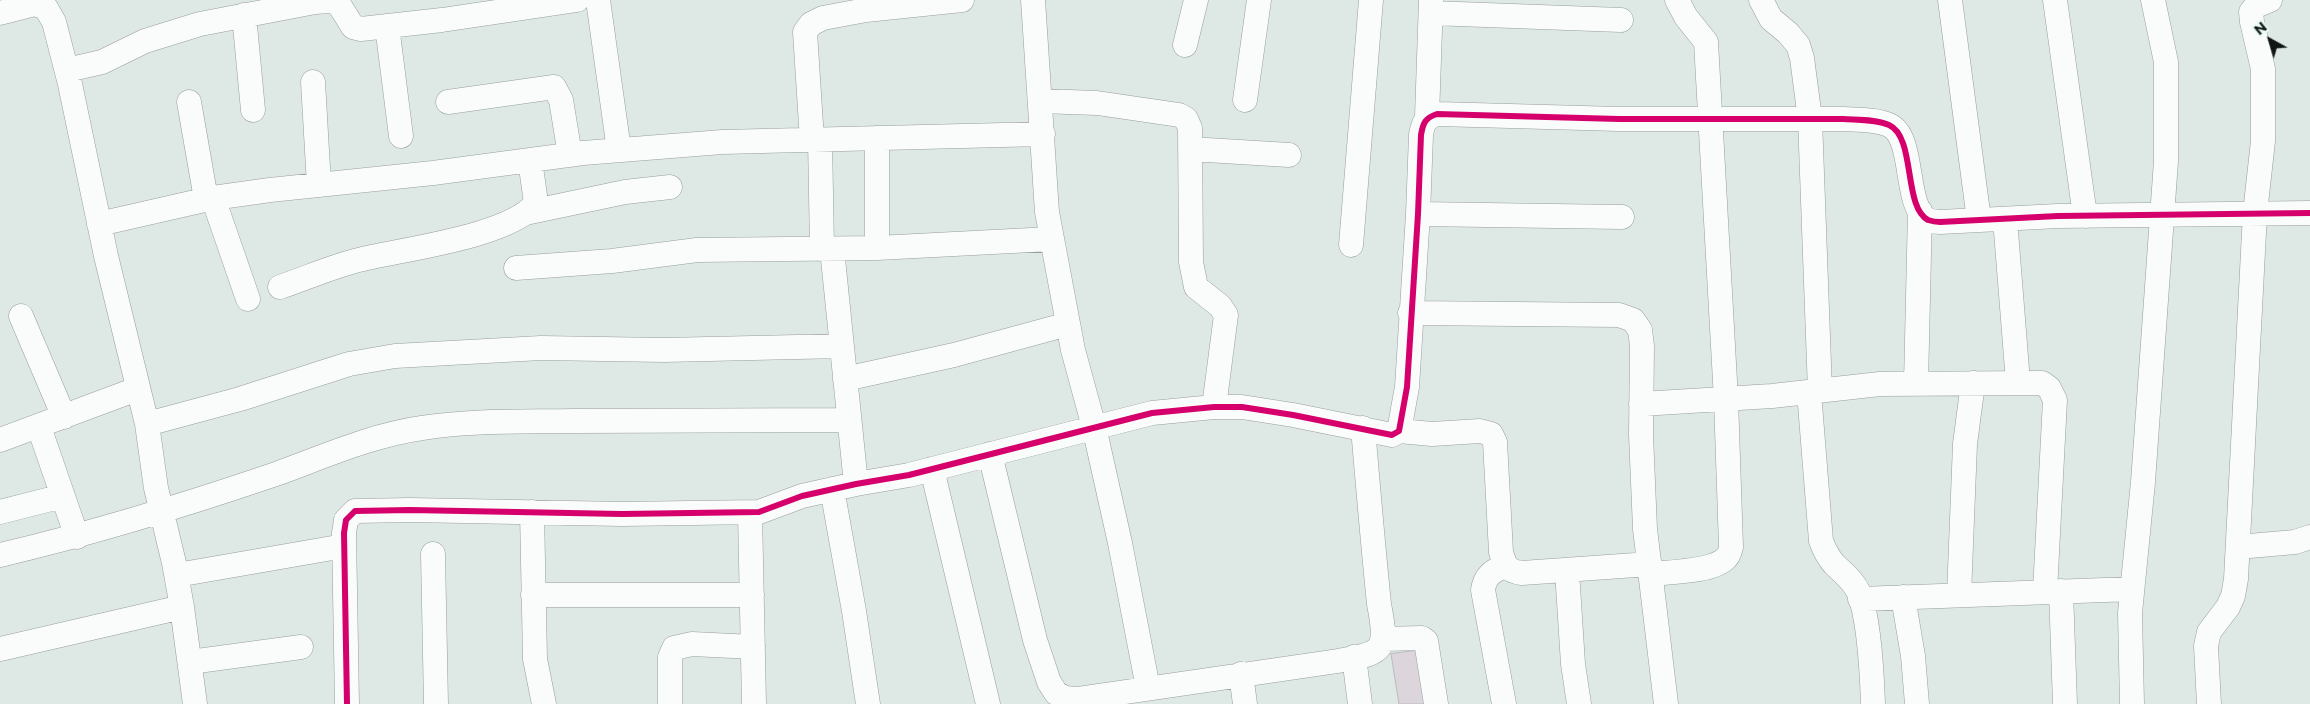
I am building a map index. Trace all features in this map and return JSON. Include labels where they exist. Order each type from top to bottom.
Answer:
[{"type":"street","points":[[67,70],[102,62],[163,34],[244,15],[329,1],[338,3],[353,27],[361,29],[577,0]]},
{"type":"street","points":[[598,0],[620,150]]},
{"type":"street","points":[[856,484],[842,346],[827,249],[805,32],[811,24],[823,18],[832,8],[866,10],[962,0]]},
{"type":"street","points":[[1033,0],[1043,134],[1046,212],[1068,324],[1094,427],[1120,543],[1148,688]]},
{"type":"street","points":[[1185,45],[1196,0]]},
{"type":"street","points":[[1245,100],[1259,0]]},
{"type":"street","points":[[1351,245],[1371,0]]},
{"type":"street","points":[[347,704],[344,546],[346,520],[355,511],[759,512],[802,496],[932,469],[1152,413],[1214,407],[1242,407],[1364,428],[1392,435],[1399,431],[1432,434],[1480,431],[1491,434],[1495,442],[1501,552],[1505,566],[1510,571],[1522,573],[1703,568],[1719,564],[1728,557],[1731,548],[1726,399],[1706,42],[1686,17],[1677,0]]},
{"type":"street","points":[[1761,0],[1771,19],[1788,32],[1798,44],[1810,119],[1814,392],[1820,541],[1827,555],[1851,580],[1860,599],[1872,677],[1873,704]]},
{"type":"street","points":[[1950,0],[1979,220]]},
{"type":"street","points":[[2055,0],[2085,216]]},
{"type":"street","points":[[2132,704],[2130,613],[2143,482],[2164,215],[2168,92],[2166,62],[2153,0]]},
{"type":"street","points":[[2209,704],[2206,646],[2209,632],[2228,607],[2233,596],[2238,547],[2255,213],[2263,141],[2264,81],[2251,12],[2256,6],[2270,0]]},
{"type":"street","points":[[0,13],[38,2],[46,8],[54,22],[67,70],[99,224],[137,389],[147,424],[156,488],[177,575],[195,704]]},
{"type":"street","points":[[1399,431],[1407,387],[1410,313],[1418,214],[1420,136],[1427,117],[1431,6],[1621,20]]},
{"type":"street","points":[[244,15],[252,110]]},
{"type":"street","points":[[387,26],[401,136]]},
{"type":"street","points":[[313,82],[319,185]]},
{"type":"street","points":[[448,102],[554,88],[561,100],[570,154]]},
{"type":"street","points":[[1040,101],[1097,103],[1179,115],[1186,119],[1190,128],[1191,262],[1196,287],[1220,306],[1226,315],[1214,407]]},
{"type":"street","points":[[189,102],[209,199],[248,299]]},
{"type":"street","points":[[1427,117],[1437,114],[1619,119],[1875,121],[1891,126],[1898,135],[1908,159],[1913,196],[1920,211],[1928,220],[1940,222],[2085,216],[2310,213]]},
{"type":"street","points":[[99,224],[209,199],[433,173],[570,154],[722,142],[1043,134]]},
{"type":"street","points":[[876,138],[877,248]]},
{"type":"street","points":[[1190,149],[1289,155]]},
{"type":"street","points":[[530,160],[536,204],[530,212]]},
{"type":"street","points":[[280,287],[362,259],[404,252],[494,228],[530,212],[626,192],[670,186]]},
{"type":"street","points":[[1916,384],[1920,211]]},
{"type":"street","points":[[1418,214],[1622,217]]},
{"type":"street","points":[[2005,219],[2018,382]]},
{"type":"street","points":[[516,268],[612,261],[698,250],[877,248],[1051,239]]},
{"type":"street","points":[[1410,313],[1619,315],[1633,320],[1640,330],[1642,346],[1641,404],[1645,529],[1666,704]]},
{"type":"street","points":[[21,316],[64,417]]},
{"type":"street","points":[[845,379],[954,355],[1068,324]]},
{"type":"street","points":[[147,424],[240,398],[349,364],[395,356],[541,348],[673,350],[842,346]]},
{"type":"street","points":[[1959,595],[1965,444],[1973,383]]},
{"type":"street","points":[[1641,404],[1814,392],[1880,384],[2042,383],[2049,388],[2054,400],[2053,591],[2065,704]]},
{"type":"street","points":[[0,440],[137,389]]},
{"type":"street","points":[[0,555],[77,537],[162,511],[332,454],[420,428],[463,424],[565,421],[849,420]]},
{"type":"street","points":[[39,427],[77,537]]},
{"type":"street","points":[[990,454],[1035,640],[1049,682],[1056,693],[1078,702],[1148,688],[1174,694],[1242,674],[1368,654],[1379,647],[1383,639],[1372,541],[1364,428]]},
{"type":"street","points":[[932,469],[988,704]]},
{"type":"street","points":[[832,489],[854,611],[868,704]]},
{"type":"street","points":[[0,512],[62,496]]},
{"type":"street","points":[[532,512],[532,595],[535,659],[544,704]]},
{"type":"street","points":[[750,512],[754,704]]},
{"type":"street","points":[[2238,547],[2295,542],[2310,537]]},
{"type":"street","points":[[177,575],[344,546]]},
{"type":"street","points":[[433,554],[436,704]]},
{"type":"street","points":[[1504,704],[1483,590],[1485,579],[1493,571],[1505,566]]},
{"type":"street","points":[[1566,571],[1573,664],[1579,704]]},
{"type":"street","points":[[1860,599],[2132,589]]},
{"type":"street","points":[[532,595],[752,595]]},
{"type":"street","points":[[1903,597],[1913,656],[1917,704]]},
{"type":"street","points":[[0,649],[182,607]]},
{"type":"street","points":[[1383,639],[1422,638],[1426,641],[1436,704]]},
{"type":"street","points":[[670,704],[670,657],[674,648],[692,644],[753,647]]},
{"type":"street","points":[[190,662],[302,647]]},
{"type":"street","points":[[1354,657],[1360,704]]},
{"type":"street","points":[[1242,674],[1245,704]]},
{"type":"building","points":[[1422,650],[1430,704],[1399,704],[1391,654]]},
{"type":"cycle path","points":[[347,704],[344,533],[346,520],[355,511],[410,510],[622,514],[759,512],[802,496],[909,475],[1152,413],[1214,407],[1242,407],[1293,415],[1392,435],[1399,431],[1407,387],[1421,135],[1425,122],[1437,114],[1619,119],[1843,119],[1878,122],[1889,125],[1897,132],[1907,157],[1915,201],[1920,213],[1928,220],[1937,222],[2058,216],[2310,213]]}]
